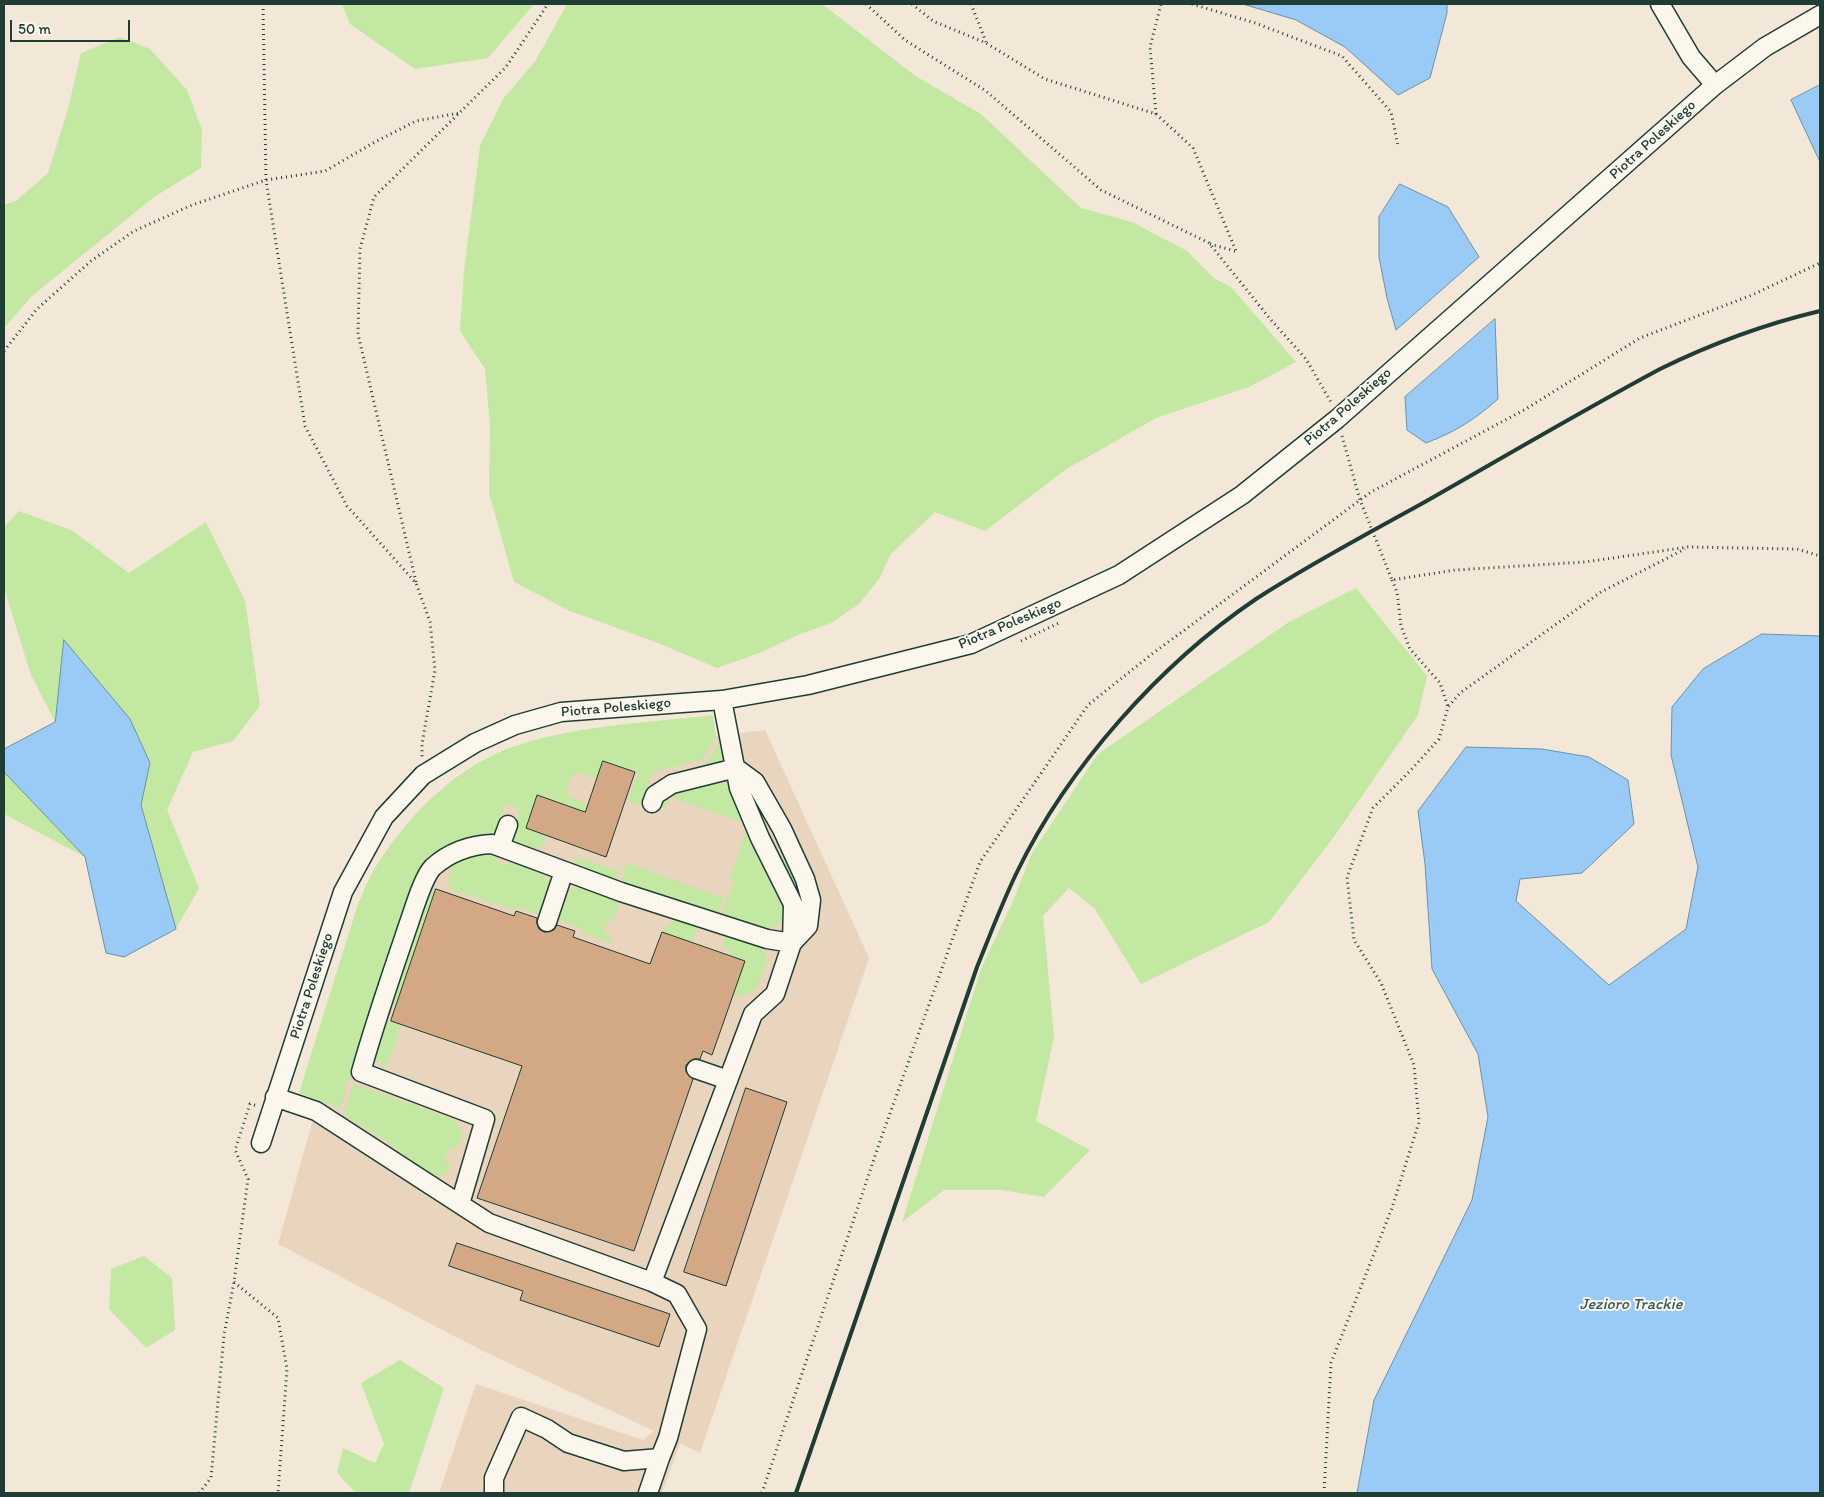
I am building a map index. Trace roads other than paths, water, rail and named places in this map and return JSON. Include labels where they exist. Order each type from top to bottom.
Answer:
[{"type":"street","points":[[1660,4],[1691,57],[1715,85]]},
{"type":"street","name":"Piotra Poleskiego","points":[[261,1143],[269,1102],[343,892],[384,816],[423,775],[476,743],[515,725],[561,712],[722,700],[808,685],[971,644],[1119,575],[1242,495],[1339,426],[1715,85],[1764,47],[1820,15]]},
{"type":"street","points":[[652,1282],[753,1014],[775,994],[792,943],[793,904],[760,838],[739,788],[722,700]]},
{"type":"street","points":[[652,803],[655,795],[672,784],[736,768]]},
{"type":"street","points":[[736,768],[755,782],[782,829],[806,880],[811,900],[808,926],[792,943]]},
{"type":"street","points":[[500,847],[508,825]]},
{"type":"street","points":[[460,1204],[485,1119],[361,1072],[379,1008],[419,892],[432,868],[457,851],[473,845],[492,844],[621,892],[758,936],[792,943]]},
{"type":"street","points":[[547,922],[564,871]]},
{"type":"street","points":[[696,1070],[728,1080]]},
{"type":"street","points":[[269,1102],[316,1111],[489,1223],[652,1282],[677,1294],[698,1329],[668,1438],[648,1493]]},
{"type":"street","points":[[494,1493],[494,1478],[521,1417],[547,1429],[568,1443],[624,1461],[660,1458]]},
{"type":"water","points":[[1243,4],[1447,4],[1447,13],[1430,78],[1398,95],[1345,47],[1296,20]]},
{"type":"water","points":[[1820,85],[1820,162],[1791,100]]},
{"type":"water","points":[[1400,184],[1448,207],[1479,257],[1396,330],[1387,298],[1379,257],[1379,217]]},
{"type":"water","points":[[1495,319],[1498,399],[1465,424],[1426,443],[1407,430],[1405,397]]},
{"type":"water","name":"Jezioro Trackie","points":[[1762,634],[1820,636],[1820,1493],[1357,1493],[1374,1400],[1472,1200],[1488,1117],[1478,1054],[1432,969],[1425,864],[1418,811],[1466,747],[1542,749],[1589,757],[1628,780],[1634,824],[1582,873],[1520,879],[1516,901],[1609,985],[1686,929],[1698,867],[1671,755],[1672,707],[1703,669]]},
{"type":"water","points":[[64,640],[130,719],[150,763],[141,805],[176,929],[124,957],[106,953],[85,857],[4,772],[4,749],[55,722]]},
{"type":"railway","points":[[796,1493],[977,967],[1001,907],[1038,833],[1062,794],[1120,720],[1185,654],[1220,625],[1256,599],[1318,561],[1660,369],[1738,336],[1820,311]]}]
